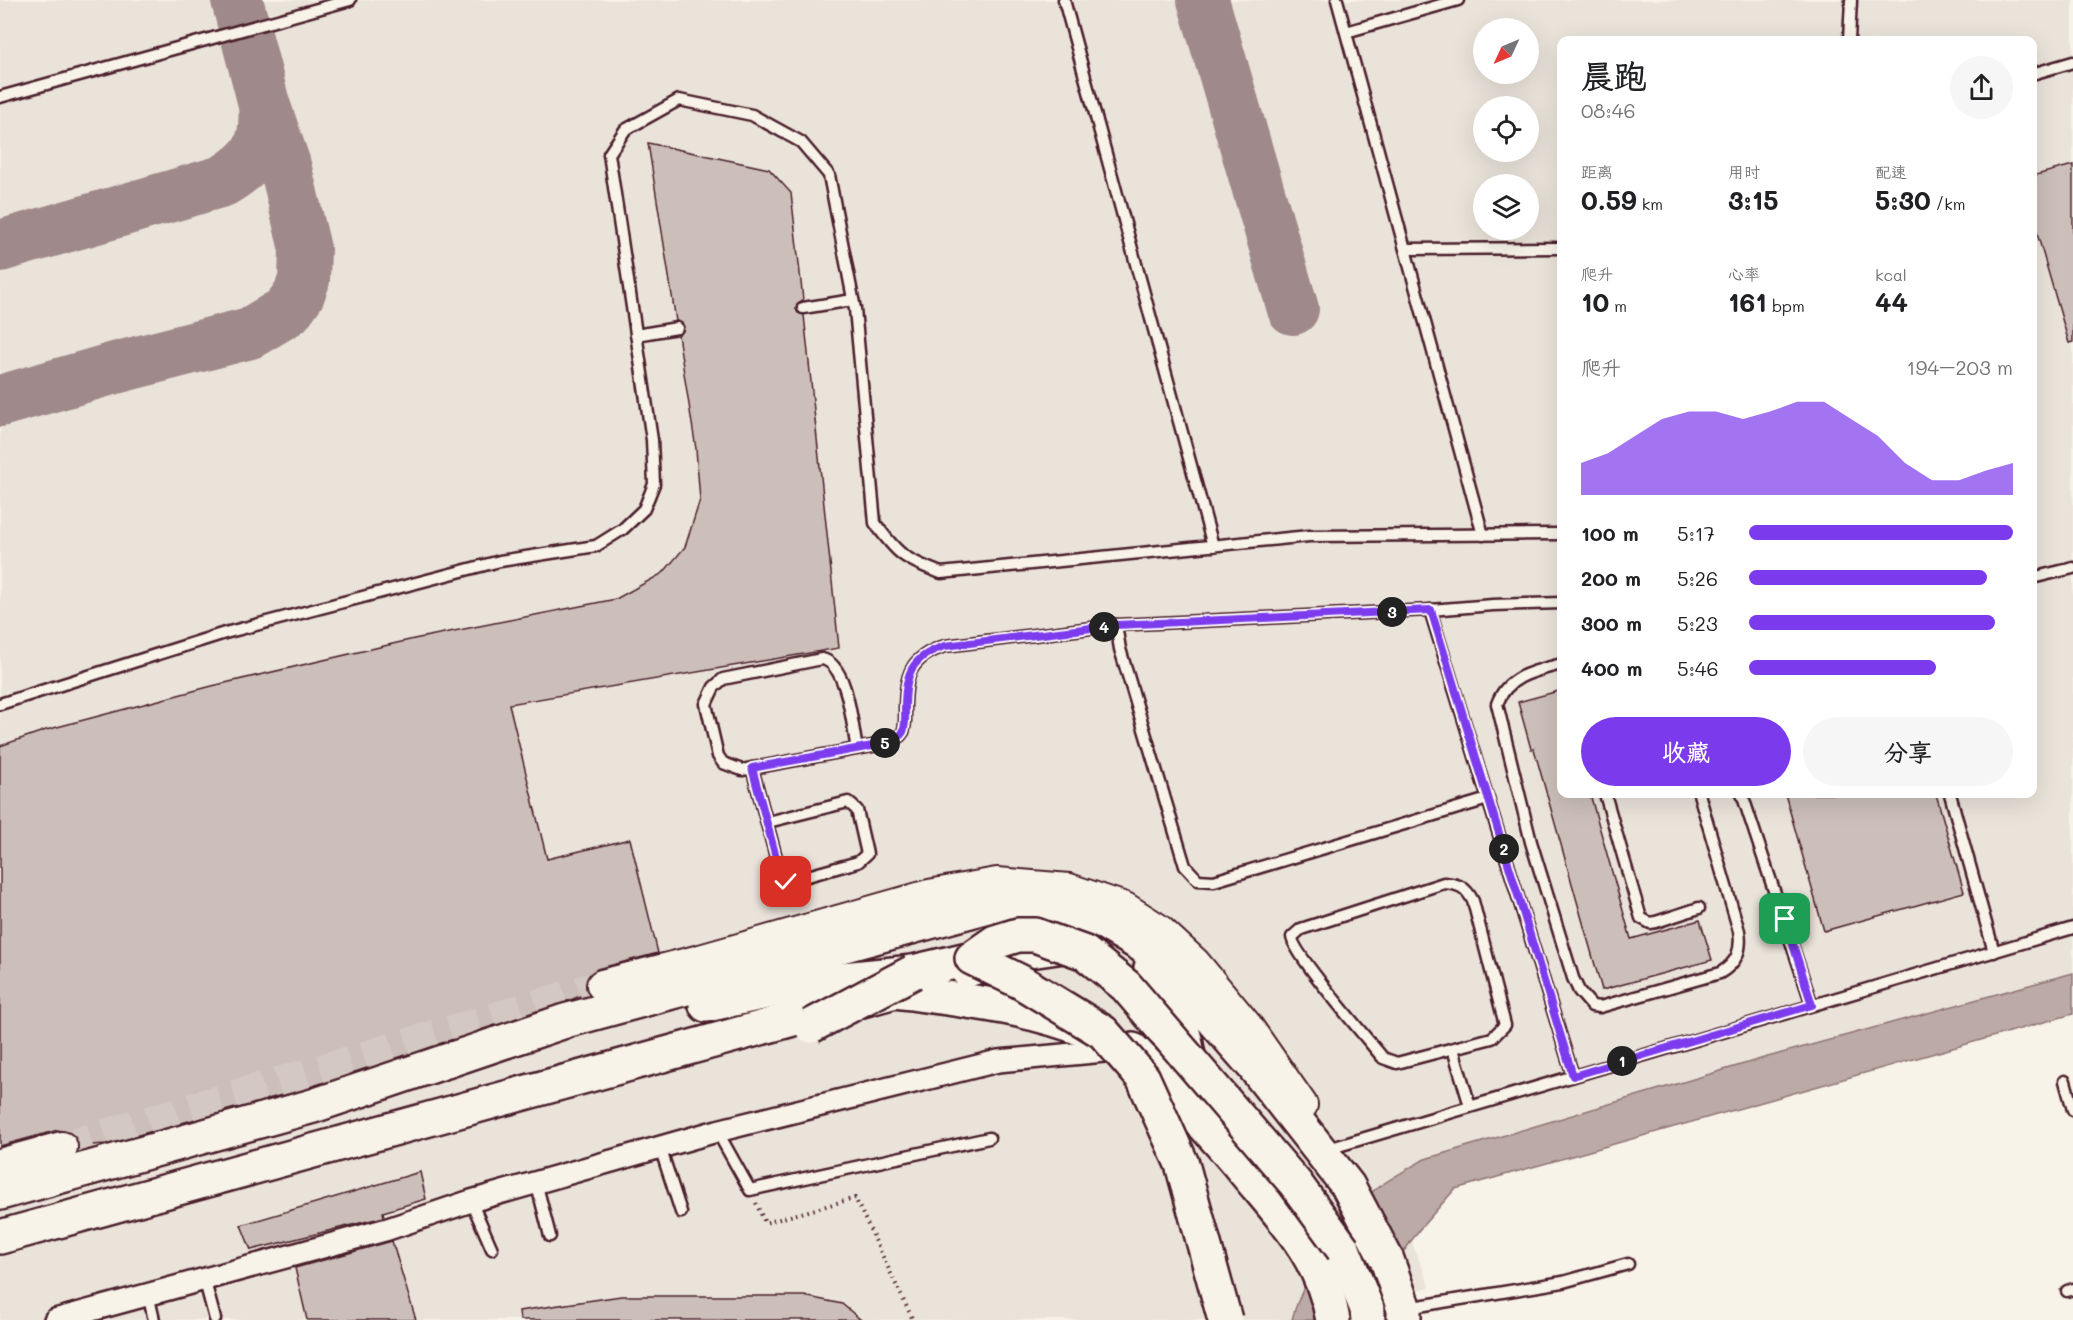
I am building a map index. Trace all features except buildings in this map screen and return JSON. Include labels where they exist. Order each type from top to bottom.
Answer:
[{"type":"main road","points":[[602,985],[700,960],[929,895],[997,883],[1069,889],[1125,908],[1158,929],[1195,963],[1247,1026],[1313,1121],[1387,1260],[1404,1314]]},
{"type":"main road","points":[[0,1193],[313,1106],[565,1021],[992,905],[1053,908],[1105,923],[1134,940],[1173,974],[1252,1064],[1348,1186]]},
{"type":"main road","points":[[0,1260],[87,1232],[533,1110],[811,1026],[904,982],[972,958],[995,942],[1018,935],[1035,935],[1085,954],[1126,986],[1295,1183],[1343,1249],[1367,1309],[1368,1320]]},
{"type":"main road","points":[[0,1237],[904,982],[1030,951],[1103,941],[1134,940]]},
{"type":"main road","points":[[1134,940],[1167,994],[1188,1050],[1188,1108]]},
{"type":"main road","points":[[972,958],[1021,982],[1103,1032],[1143,1078],[1182,1164],[1225,1320]]},
{"type":"main road","points":[[0,1204],[725,1000],[814,982],[904,982],[1060,1020],[1132,1048],[1223,1144],[1305,1244],[1330,1302],[1333,1320]]},
{"type":"main road","points":[[0,1164],[62,1147]]},
{"type":"street","points":[[55,1320],[204,1277],[388,1229],[471,1201],[717,1131],[998,1061],[1132,1048]]},
{"type":"lane","points":[[0,98],[350,0]]},
{"type":"lane","points":[[1064,0],[1213,546]]},
{"type":"lane","points":[[1337,0],[1483,535]]},
{"type":"lane","points":[[1346,32],[1458,0]]},
{"type":"lane","points":[[1849,36],[1851,0]]},
{"type":"lane","points":[[2037,73],[2073,62]]},
{"type":"lane","points":[[0,704],[225,633],[500,561],[596,546],[623,529],[644,508],[654,484],[652,440],[609,154],[625,130],[679,100],[752,115],[801,142],[829,176],[853,300],[875,523],[895,550],[914,562],[941,573],[1310,536],[1557,534]]},
{"type":"lane","points":[[1405,249],[1557,248]]},
{"type":"lane","points":[[803,308],[853,300]]},
{"type":"lane","points":[[636,335],[677,328]]},
{"type":"lane","points":[[2037,577],[2073,568]]},
{"type":"lane","points":[[857,749],[841,675],[829,661],[822,659],[723,680],[709,694],[706,704],[718,756],[723,763],[733,769],[752,768],[857,749],[883,744],[902,734],[905,723],[908,674],[914,664],[931,651],[945,646],[1116,625],[1431,610],[1493,604],[1557,603]]},
{"type":"lane","points":[[1431,610],[1573,1076]]},
{"type":"lane","points":[[1116,625],[1120,649],[1185,866],[1198,880],[1214,881],[1488,799]]},
{"type":"lane","points":[[1557,666],[1513,679],[1502,690],[1497,704],[1532,842],[1573,978],[1579,991],[1592,1006],[1600,1007],[1720,973],[1730,967],[1736,959],[1741,945],[1739,931],[1700,798]]},
{"type":"lane","points":[[752,768],[780,872],[786,882],[858,862],[867,854],[857,810],[848,802],[768,822]]},
{"type":"lane","points":[[1606,798],[1641,918],[1650,923],[1656,922],[1699,908]]},
{"type":"lane","points":[[1743,798],[1812,1005]]},
{"type":"lane","points":[[1951,798],[1994,952]]},
{"type":"lane","points":[[1444,883],[1460,885],[1468,891],[1482,928],[1505,1025],[1492,1038],[1454,1049],[1397,1064],[1383,1058],[1295,947],[1292,942],[1294,933],[1444,883]]},
{"type":"lane","points":[[1328,1149],[2073,928]]},
{"type":"lane","points":[[1454,1049],[1470,1106]]},
{"type":"lane","points":[[2065,1080],[2073,1110]]},
{"type":"lane","points":[[717,1131],[750,1191],[989,1138]]},
{"type":"lane","points":[[660,1147],[681,1212]]},
{"type":"lane","points":[[536,1182],[550,1236]]},
{"type":"lane","points":[[471,1201],[492,1249]]},
{"type":"lane","points":[[1404,1314],[1563,1282],[1628,1264]]},
{"type":"lane","points":[[204,1277],[215,1318]]},
{"type":"lane","points":[[148,1293],[154,1320]]},
{"type":"path","points":[[750,1191],[765,1223],[855,1198],[913,1320]]},
{"type":"shaded area","points":[[0,0],[2073,0],[2073,973],[1764,1058],[1425,1159],[1387,1181],[1430,1287],[1383,1299],[1383,1320],[0,1320]]},
{"type":"shaded area","points":[[2073,973],[2073,1014],[1455,1189],[1419,1230],[1355,1320],[1292,1320],[1314,1267],[1329,1238],[1343,1218],[1371,1192],[1425,1159],[1764,1058]]},
{"type":"taxiway","points":[[0,401],[250,333],[287,311],[299,294],[304,280],[305,249],[285,165],[264,104],[237,0]]},
{"type":"taxiway","points":[[1203,0],[1293,309]]},
{"type":"taxiway","points":[[0,246],[223,181],[245,166],[258,150],[264,130],[264,104]]},
{"type":"tunnel","points":[[62,1147],[602,985]]},
{"type":"route","points":[[786,882],[780,872],[752,768],[895,740],[902,734],[905,723],[905,693],[908,674],[914,664],[931,651],[945,646],[1116,625],[1431,610],[1573,1076],[1812,1005],[1785,919]]}]
